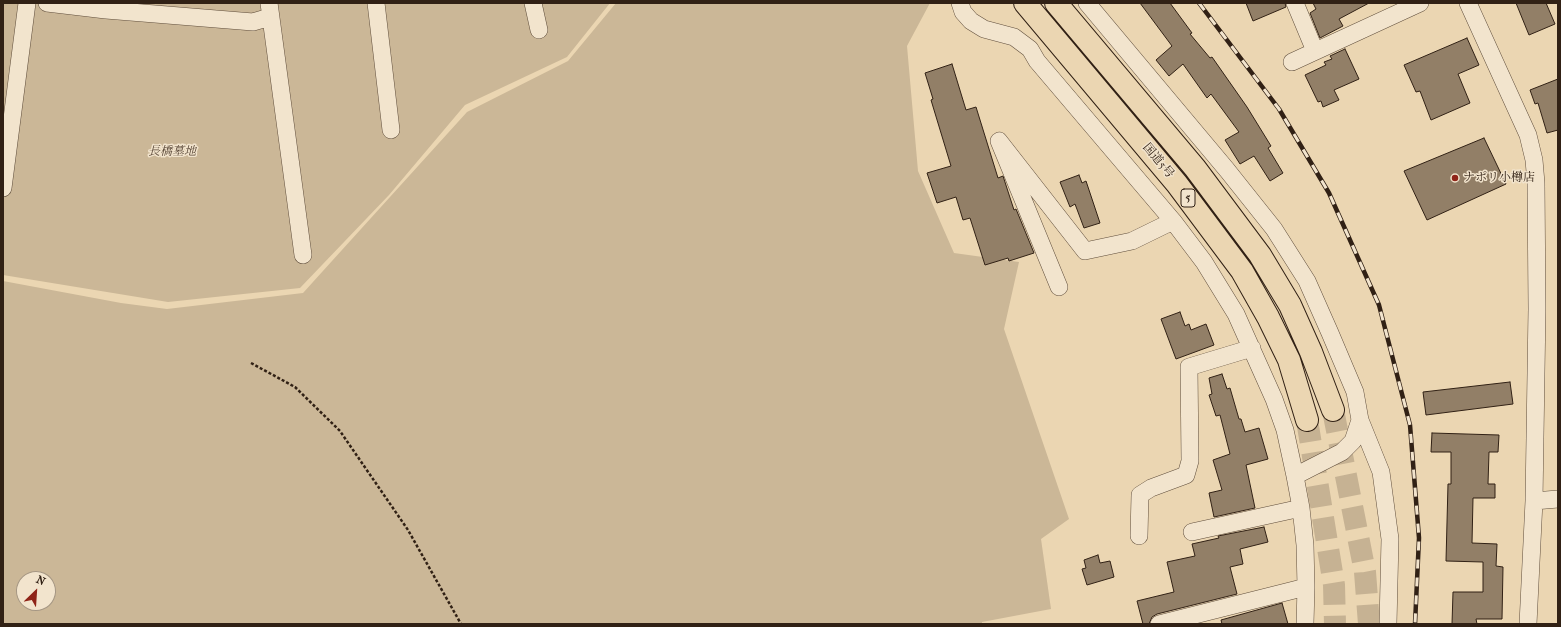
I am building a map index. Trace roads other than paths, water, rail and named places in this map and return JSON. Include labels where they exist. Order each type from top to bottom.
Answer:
[{"type":"highway","name":"国道5号","points":[[1025,3],[1177,184],[1242,271],[1268,317],[1289,360],[1307,420]]},
{"type":"highway","name":"国道5号","points":[[1056,3],[1195,168],[1260,255],[1290,305],[1311,352],[1333,410]]},
{"type":"street","points":[[3,188],[26,3]]},
{"type":"street","points":[[46,3],[106,10],[253,22],[269,10],[303,255]]},
{"type":"street","points":[[376,3],[391,130]]},
{"type":"street","points":[[533,3],[539,30]]},
{"type":"street","points":[[960,3],[963,12],[971,21],[984,28],[1014,37],[1030,49],[1042,67],[1173,221],[1204,262],[1236,314],[1274,399],[1285,430],[1301,508],[1306,586],[1305,624]]},
{"type":"street","points":[[1087,3],[1227,170],[1274,229],[1307,281],[1355,392],[1360,420],[1381,472],[1389,531],[1390,597],[1388,624]]},
{"type":"street","points":[[1295,3],[1315,51]]},
{"type":"street","points":[[1292,62],[1420,3]]},
{"type":"street","points":[[1468,3],[1519,112],[1528,135],[1534,160],[1536,183],[1537,294],[1534,501],[1528,624]]},
{"type":"street","points":[[1059,287],[999,141],[1085,251],[1132,242],[1173,221]]},
{"type":"street","points":[[1139,536],[1140,495],[1151,488],[1186,475],[1190,461],[1189,367],[1252,348]]},
{"type":"street","points":[[1295,476],[1342,452],[1353,441],[1360,420]]},
{"type":"street","points":[[1534,501],[1558,499]]},
{"type":"street","points":[[1192,532],[1301,508]]},
{"type":"street","points":[[1159,624],[1306,586]]},
{"type":"tunnel","points":[[1333,410],[1365,572],[1369,624]]},
{"type":"tunnel","points":[[1307,420],[1334,585],[1335,624]]},
{"type":"railway","points":[[1199,3],[1279,109],[1329,193],[1379,305],[1410,425],[1419,538],[1415,624]]},
{"type":"place","name":"ナポリ小樽店","points":[[1455,178]]},
{"type":"park label","name":"長橋墓地","points":[[172,152]]}]
